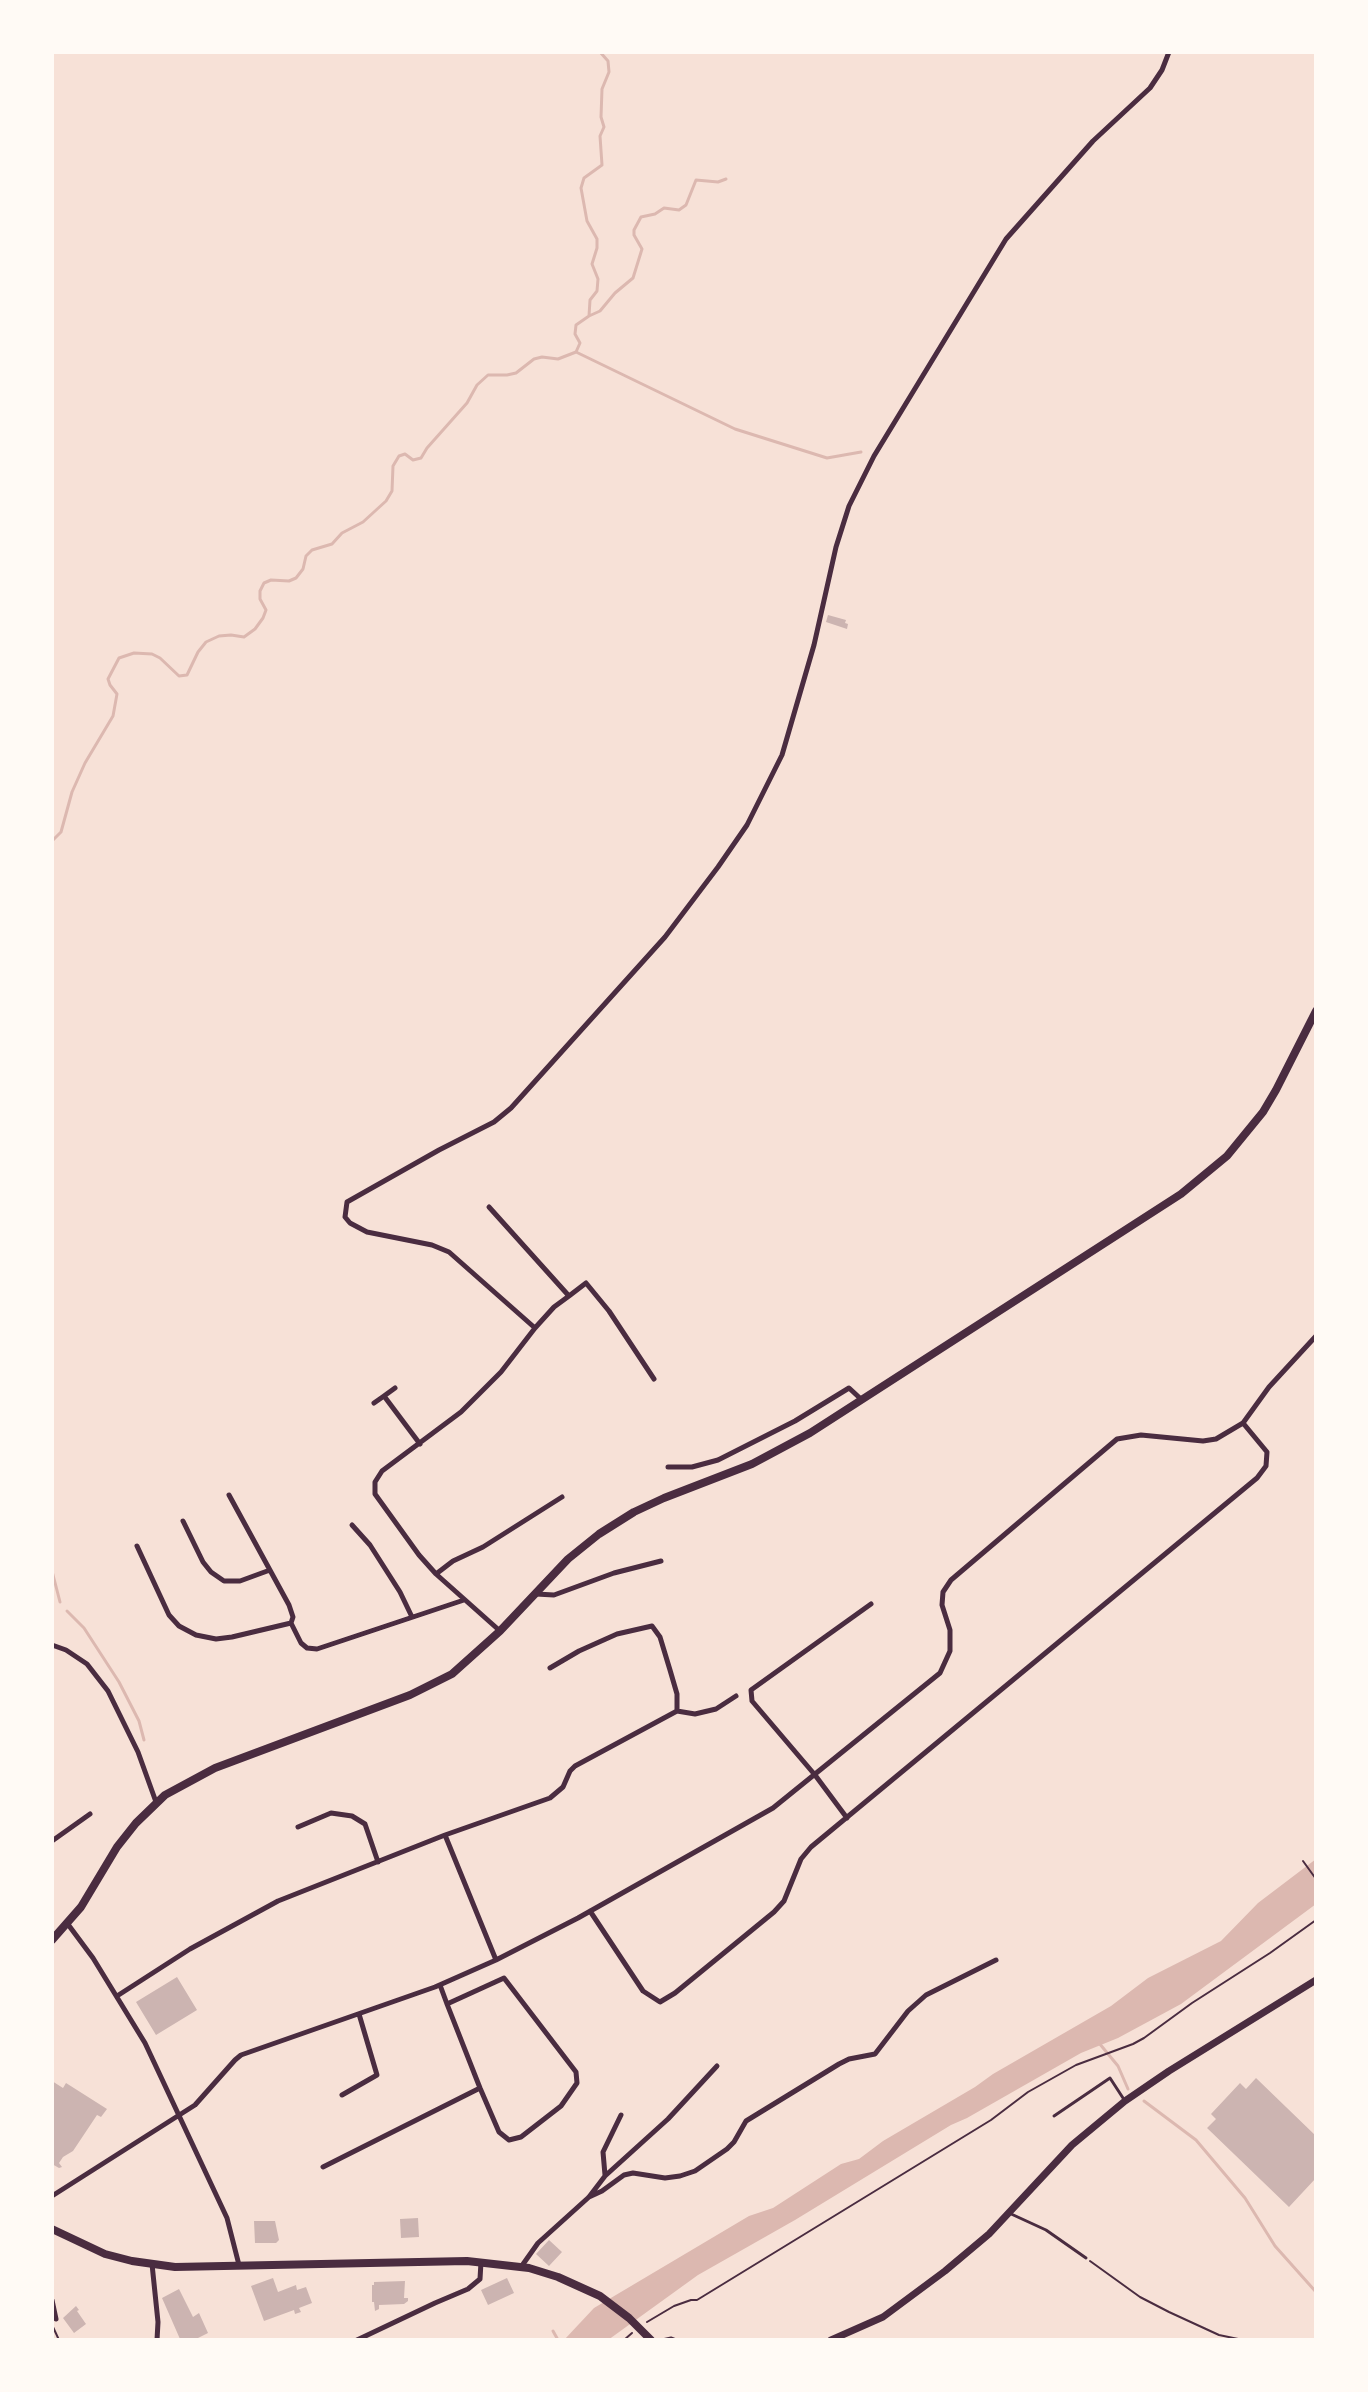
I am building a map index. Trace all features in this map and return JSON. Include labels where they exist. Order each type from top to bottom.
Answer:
[{"type":"main road","points":[[52,1940],[90,1893],[117,1847],[136,1823],[156,1802],[175,1789],[215,1768],[410,1695],[452,1674],[500,1631],[568,1559],[634,1512],[752,1464],[810,1433],[1157,1211],[1209,1173],[1248,1133],[1263,1112],[1316,1011]]},
{"type":"main road","points":[[52,2229],[105,2254],[185,2267],[481,2261],[521,2267],[558,2277],[594,2293],[615,2306],[648,2337]]},
{"type":"street","points":[[535,1328],[449,1252],[432,1245],[367,1232],[350,1223],[345,1217],[347,1202],[494,1122],[511,1108],[665,937],[718,867],[747,825],[782,755],[814,645],[836,547],[849,506],[874,456],[1006,239],[1093,141],[1150,88],[1169,52]]},
{"type":"street","points":[[489,1207],[569,1296]]},
{"type":"street","points":[[500,1631],[419,1555],[375,1494],[375,1482],[382,1471],[461,1412],[501,1372],[554,1307],[586,1283],[609,1311],[654,1379]]},
{"type":"street","points":[[52,2196],[198,2102],[241,2055],[440,1985],[496,1960],[735,1832],[773,1808],[940,1673],[950,1651],[950,1630],[942,1605],[943,1592],[951,1580],[1117,1439],[1141,1435],[1203,1441],[1216,1439],[1243,1423],[1269,1387],[1316,1336]]},
{"type":"street","points":[[374,1403],[395,1388]]},
{"type":"street","points":[[668,1467],[692,1467],[718,1460],[795,1421],[849,1388],[862,1400]]},
{"type":"street","points":[[384,1396],[420,1444]]},
{"type":"street","points":[[590,1911],[643,1991],[660,2002],[675,1993],[774,1912],[784,1901],[801,1859],[811,1847],[1257,1478],[1266,1466],[1267,1452],[1243,1423]]},
{"type":"street","points":[[229,1495],[289,1605],[293,1617],[291,1623],[307,1648],[317,1649],[465,1600]]},
{"type":"street","points":[[436,1574],[562,1497]]},
{"type":"street","points":[[183,1521],[203,1562],[224,1581],[240,1581],[270,1570]]},
{"type":"street","points":[[352,1525],[370,1545],[412,1617]]},
{"type":"street","points":[[137,1546],[169,1615],[179,1626],[196,1635],[216,1639],[232,1637],[291,1623]]},
{"type":"street","points":[[535,1594],[554,1595],[614,1573],[661,1561]]},
{"type":"street","points":[[847,1818],[752,1701],[751,1690],[871,1604]]},
{"type":"street","points":[[550,1668],[617,1634],[652,1626],[660,1637],[670,1670],[677,1694],[677,1711]]},
{"type":"street","points":[[52,1645],[87,1664],[108,1691],[138,1752],[156,1802]]},
{"type":"street","points":[[117,1996],[190,1949],[278,1901],[445,1835],[550,1798],[563,1787],[575,1766],[677,1711],[695,1714],[716,1709],[736,1696]]},
{"type":"street","points":[[298,1827],[331,1813],[352,1816],[365,1824],[378,1862]]},
{"type":"street","points":[[52,1841],[90,1814]]},
{"type":"street","points":[[445,1835],[496,1960]]},
{"type":"street","points":[[67,1923],[145,2043],[227,2218],[239,2266]]},
{"type":"street","points":[[589,2197],[624,2175],[633,2173],[665,2178],[695,2171],[727,2149],[746,2121],[839,2064],[875,2054],[908,2011],[926,1995],[996,1960]]},
{"type":"street","points":[[440,1985],[447,2004],[480,2088],[499,2132],[509,2140],[521,2137],[561,2106],[577,2083],[576,2072],[504,1978],[447,2004]]},
{"type":"street","points":[[831,2340],[883,2317],[911,2298],[989,2234],[1072,2145],[1125,2101],[1316,1980]]},
{"type":"street","points":[[342,2095],[377,2075],[359,2014]]},
{"type":"street","points":[[521,2267],[538,2243],[668,2119],[717,2066]]},
{"type":"street","points":[[323,2167],[480,2088]]},
{"type":"street","points":[[605,2176],[603,2152],[621,2115]]},
{"type":"street","points":[[357,2340],[468,2289],[480,2279],[481,2261]]},
{"type":"street","points":[[152,2264],[157,2340]]},
{"type":"street","points":[[52,2300],[55,2318]]},
{"type":"lane","points":[[1054,2116],[1110,2078],[1125,2101]]},
{"type":"lane","points":[[1009,2213],[1046,2230],[1086,2258]]},
{"type":"lane","points":[[662,2340],[676,2340]]},
{"type":"path","points":[[1303,1861],[1316,1879]]},
{"type":"path","points":[[624,2340],[674,2306],[697,2300],[711,2292],[991,2120],[1028,2092],[1076,2065],[1144,2038],[1316,1920]]},
{"type":"path","points":[[1086,2258],[1140,2297],[1219,2335],[1243,2340]]},
{"type":"path","points":[[55,2318],[53,2325],[59,2340]]},
{"type":"shaded area","points":[[1316,1859],[1316,1904],[1181,2004],[1118,2038],[1081,2053],[951,2125],[698,2275],[608,2340],[564,2340],[594,2308],[749,2216],[773,2208],[841,2164],[859,2159],[993,2074],[1111,2006],[1148,1978],[1221,1941],[1258,1903]]},
{"type":"building","points":[[828,615],[846,620],[847,629],[826,622]]},
{"type":"building","points":[[177,1977],[197,2010],[156,2035],[136,2002]]},
{"type":"building","points":[[1256,2078],[1316,2136],[1316,2178],[1289,2207],[1207,2128],[1216,2119],[1211,2114],[1240,2083],[1246,2089]]},
{"type":"building","points":[[52,2081],[63,2088],[66,2083],[107,2109],[101,2117],[97,2115],[73,2151],[63,2157],[59,2163],[62,2167],[59,2168],[52,2164]]},
{"type":"building","points":[[418,2218],[419,2237],[401,2238],[400,2219]]},
{"type":"building","points":[[254,2221],[275,2221],[279,2240],[276,2243],[255,2243]]},
{"type":"building","points":[[549,2240],[562,2252],[549,2266],[536,2254]]},
{"type":"building","points":[[273,2278],[278,2292],[296,2285],[297,2290],[306,2287],[312,2303],[299,2308],[301,2312],[295,2314],[294,2310],[264,2321],[251,2286]]},
{"type":"building","points":[[507,2278],[514,2293],[488,2305],[481,2290]]},
{"type":"building","points":[[405,2281],[404,2298],[408,2301],[404,2304],[379,2305],[375,2311],[372,2302],[374,2282]]},
{"type":"building","points":[[179,2289],[193,2317],[199,2313],[208,2333],[194,2340],[180,2339],[162,2298]]},
{"type":"building","points":[[76,2306],[86,2324],[74,2333],[63,2318]]},
{"type":"waterway","points":[[52,841],[61,832],[72,792],[85,763],[113,716],[117,694],[108,679],[119,658],[134,653],[152,654],[179,676],[187,675],[206,642],[219,636],[244,637],[255,629],[266,610],[260,599],[264,583],[296,578],[312,550],[332,544],[386,501],[392,491],[393,466],[399,456],[405,454],[413,460],[421,458],[488,375],[516,373],[534,359],[558,359],[576,352],[580,343],[575,334],[576,325],[589,316],[590,300],[597,291],[598,279],[592,264],[597,239],[587,221],[581,188],[584,178],[602,165],[602,89],[609,72],[608,61],[600,52]]},
{"type":"waterway","points":[[589,316],[600,311],[633,278],[642,249],[634,230],[641,217],[664,208],[679,210],[686,205],[696,180],[718,182],[726,179]]},
{"type":"waterway","points":[[576,352],[735,429],[827,458],[861,452]]},
{"type":"waterway","points":[[52,1571],[60,1602]]},
{"type":"waterway","points":[[67,1611],[84,1628],[119,1682],[139,1721],[144,1740]]},
{"type":"waterway","points":[[1099,2043],[1118,2066],[1128,2089]]},
{"type":"waterway","points":[[1144,2101],[1196,2140],[1245,2198],[1275,2246],[1316,2292]]},
{"type":"waterway","points":[[553,2331],[558,2340]]}]
